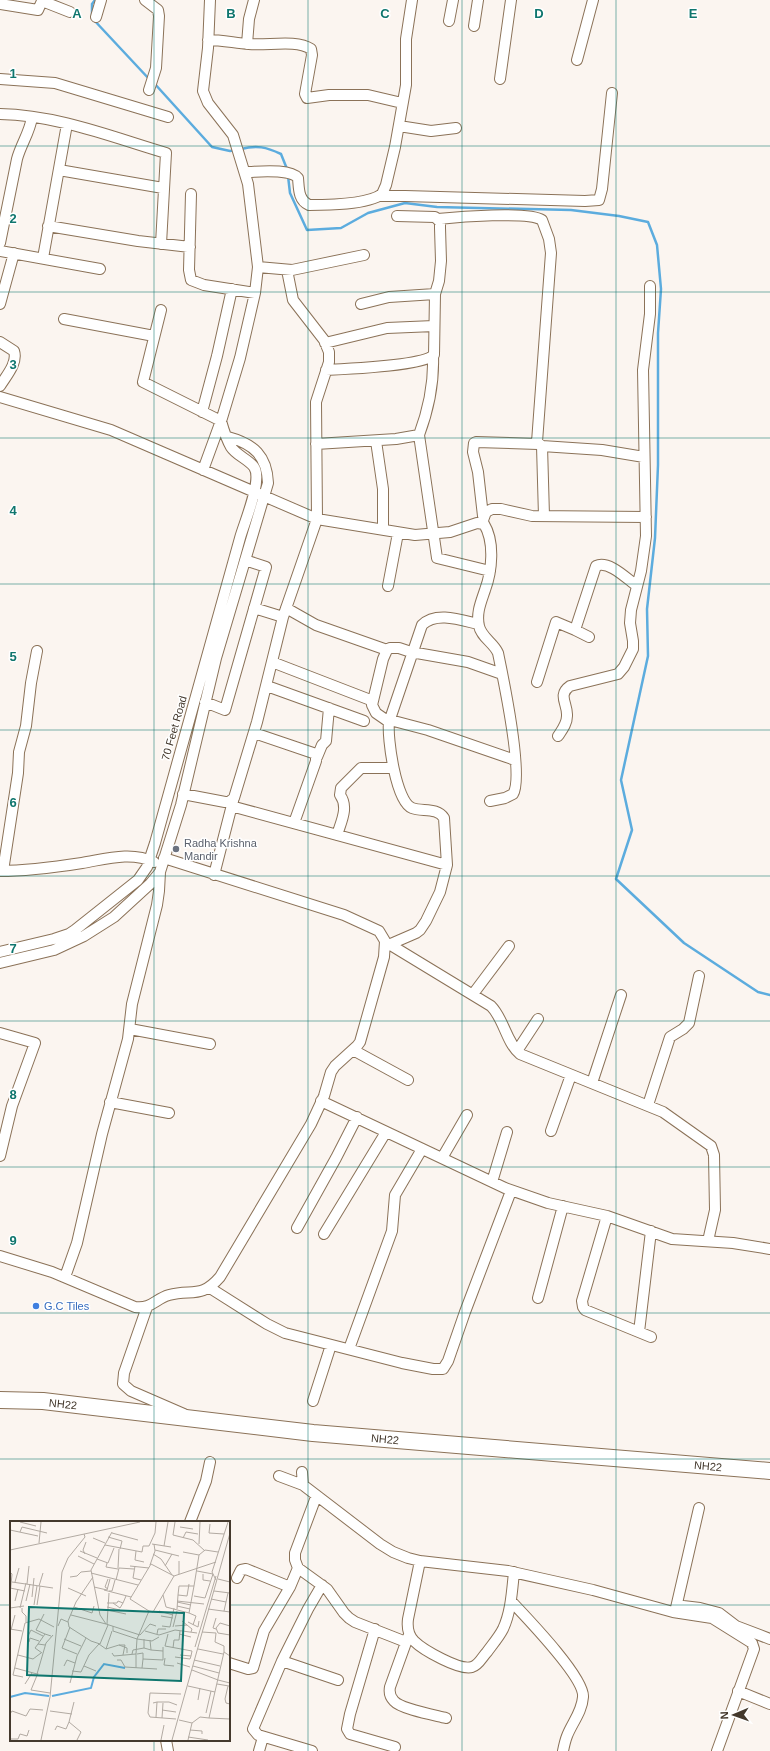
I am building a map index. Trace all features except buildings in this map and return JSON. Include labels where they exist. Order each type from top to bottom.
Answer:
[{"type":"highway","name":"NH22","points":[[0,1400],[43,1402],[313,1433],[770,1471]]},
{"type":"street","points":[[96,17],[101,0]]},
{"type":"street","points":[[146,0],[158,10],[159,16],[158,59],[151,85]]},
{"type":"street","points":[[203,470],[221,421],[240,358],[255,293],[258,267],[245,172],[238,153],[234,135],[208,103],[205,97],[204,83],[210,0]]},
{"type":"street","points":[[247,44],[249,19],[254,0]]},
{"type":"street","points":[[379,196],[384,191],[386,184],[399,126],[406,80],[406,39],[412,0]]},
{"type":"street","points":[[449,21],[452,0]]},
{"type":"street","points":[[474,26],[478,0]]},
{"type":"street","points":[[500,79],[511,0]]},
{"type":"street","points":[[577,60],[593,0]]},
{"type":"street","points":[[0,4],[28,4],[38,10],[42,1],[70,12]]},
{"type":"street","points":[[208,40],[226,40],[247,44],[300,44],[311,49],[312,55],[305,94],[307,98],[329,95],[368,95],[402,103]]},
{"type":"street","points":[[0,79],[55,83],[168,117]]},
{"type":"street","points":[[245,172],[279,172],[294,174],[298,178],[300,196],[305,203],[309,204],[339,204],[379,196],[585,201],[599,200],[602,189],[612,93]]},
{"type":"street","points":[[0,114],[32,117],[67,124],[166,153],[161,244]]},
{"type":"street","points":[[0,243],[17,159],[31,126],[32,117]]},
{"type":"street","points":[[43,258],[67,124]]},
{"type":"street","points":[[399,126],[431,131],[456,128]]},
{"type":"street","points":[[59,170],[163,188]]},
{"type":"street","points":[[191,194],[189,276],[191,280],[204,285],[255,293]]},
{"type":"street","points":[[397,216],[432,216],[438,219],[486,215],[522,216],[539,219],[544,224],[549,239],[551,253],[537,436],[540,445],[544,516]]},
{"type":"street","points":[[438,219],[440,228],[440,272],[435,294],[435,352],[433,356],[426,414],[419,435],[434,534],[436,558],[490,571]]},
{"type":"street","points":[[48,226],[161,244],[190,247]]},
{"type":"street","points":[[0,251],[100,268]]},
{"type":"street","points":[[1,297],[14,253]]},
{"type":"street","points":[[258,267],[287,270],[364,255]]},
{"type":"street","points":[[214,875],[232,802],[267,686],[285,612],[317,519],[316,402],[329,362],[329,352],[316,328],[293,300],[287,270]]},
{"type":"street","points":[[558,736],[565,726],[567,718],[567,710],[563,698],[567,688],[616,675],[624,667],[630,656],[633,642],[630,623],[631,610],[645,551],[646,517],[643,370],[650,314],[650,286]]},
{"type":"street","points":[[202,412],[217,356],[232,289]]},
{"type":"street","points":[[361,304],[389,297],[435,294]]},
{"type":"street","points":[[161,310],[143,382],[221,421]]},
{"type":"street","points":[[64,319],[154,336]]},
{"type":"street","points":[[325,343],[387,328],[434,326]]},
{"type":"street","points":[[0,342],[14,350],[15,356],[14,362],[0,386]]},
{"type":"street","points":[[326,370],[396,364],[425,359],[433,356]]},
{"type":"street","points":[[0,397],[111,430],[259,495],[296,508],[317,519],[415,535],[450,532],[483,520],[488,510],[501,509],[528,515],[544,516],[646,517]]},
{"type":"street","name":"70 Feet Road","points":[[0,963],[58,943],[84,936],[114,917],[150,884],[162,865],[184,794],[205,702],[245,560],[259,495],[256,470],[248,461],[231,448],[221,421]]},
{"type":"street","points":[[316,444],[376,441],[419,435]]},
{"type":"street","points":[[376,441],[383,489],[383,530]]},
{"type":"street","points":[[490,801],[505,798],[514,792],[515,760],[511,720],[498,653],[496,647],[482,634],[478,624],[478,614],[490,571],[489,538],[483,520],[478,472],[473,452],[474,443],[540,445],[611,450],[644,456]]},
{"type":"street","name":"70 Feet Road","points":[[0,952],[58,943],[132,885],[143,873],[150,860],[244,524],[259,495]]},
{"type":"street","points":[[388,586],[398,533]]},
{"type":"street","points":[[205,702],[225,710],[266,567],[245,560]]},
{"type":"street","points":[[576,630],[596,566],[602,565],[611,568],[637,586]]},
{"type":"street","points":[[254,608],[285,612],[316,625],[387,650],[390,648],[399,648],[412,652],[468,662],[502,674]]},
{"type":"street","points":[[387,945],[416,933],[423,926],[440,892],[447,865],[444,818],[438,813],[408,806],[403,796],[393,768],[389,733],[390,721],[419,631],[426,621],[432,618],[446,618],[478,624]]},
{"type":"street","points":[[538,682],[556,622],[576,630],[589,638]]},
{"type":"street","points":[[387,650],[383,659],[373,701],[374,711],[390,721],[428,730],[515,760]]},
{"type":"street","points":[[38,651],[31,683],[26,726],[19,752],[18,773],[1,871],[82,863],[116,856],[150,860],[162,865],[214,875],[344,915],[379,931],[387,945],[473,994],[495,1009],[517,1051],[525,1056],[571,1075],[648,1105],[668,1115],[687,1131],[706,1142],[713,1150],[715,1162],[715,1210],[708,1241]]},
{"type":"street","points":[[272,662],[373,701]]},
{"type":"street","points":[[267,686],[364,721]]},
{"type":"street","points":[[294,823],[317,757],[326,741],[329,708]]},
{"type":"street","points":[[254,733],[313,752],[317,757]]},
{"type":"street","points":[[337,835],[345,807],[340,795],[341,788],[360,768],[393,768]]},
{"type":"street","points":[[184,794],[232,802],[294,823],[447,865]]},
{"type":"street","points":[[65,1277],[77,1243],[110,1102],[130,1029],[132,1004],[157,905],[162,865]]},
{"type":"street","points":[[0,1256],[65,1277],[135,1307],[147,1307],[169,1295],[196,1292],[210,1288],[220,1277],[308,1129],[321,1101],[331,1072],[335,1066],[360,1042],[387,945]]},
{"type":"street","points":[[473,994],[509,946]]},
{"type":"street","points":[[648,1105],[670,1036],[683,1029],[689,1023],[699,976]]},
{"type":"street","points":[[592,1083],[621,995]]},
{"type":"street","points":[[517,1051],[538,1019]]},
{"type":"street","points":[[130,1029],[210,1044]]},
{"type":"street","points":[[0,1033],[35,1043],[12,1106],[0,1156]]},
{"type":"street","points":[[353,1050],[408,1080]]},
{"type":"street","points":[[551,1132],[571,1075]]},
{"type":"street","points":[[321,1101],[511,1190],[563,1206],[607,1216],[672,1239],[708,1241],[770,1249]]},
{"type":"street","points":[[110,1102],[169,1113]]},
{"type":"street","points":[[442,1158],[467,1115]]},
{"type":"street","points":[[297,1228],[357,1117]]},
{"type":"street","points":[[324,1234],[386,1132]]},
{"type":"street","points":[[492,1182],[507,1132]]},
{"type":"street","points":[[349,1349],[392,1231],[395,1195],[422,1149]]},
{"type":"street","points":[[210,1288],[267,1324],[285,1333],[402,1363],[433,1369],[443,1369],[448,1361],[511,1190]]},
{"type":"street","points":[[538,1298],[563,1206]]},
{"type":"street","points":[[607,1216],[582,1302],[583,1307],[585,1310],[651,1337]]},
{"type":"street","points":[[639,1332],[651,1231]]},
{"type":"street","points":[[147,1307],[124,1373],[123,1384],[130,1391],[198,1420]]},
{"type":"street","points":[[313,1401],[331,1345]]},
{"type":"street","points":[[190,1521],[206,1480],[210,1462]]},
{"type":"street","points":[[302,1472],[303,1485]]},
{"type":"street","points":[[279,1476],[303,1485],[316,1497],[393,1552],[420,1561],[514,1572],[593,1590],[675,1612],[712,1618],[752,1643],[754,1650],[717,1751]]},
{"type":"street","points":[[316,1497],[295,1553],[295,1560],[298,1568],[322,1585],[349,1618],[355,1622],[408,1638],[461,1668],[471,1667],[478,1664],[503,1630],[511,1601],[514,1572]]},
{"type":"street","points":[[675,1612],[699,1508]]},
{"type":"street","points":[[420,1561],[408,1618],[408,1638],[390,1687],[390,1692],[392,1700],[396,1703],[413,1710],[446,1718]]},
{"type":"street","points":[[237,1578],[241,1570],[246,1568],[290,1587]]},
{"type":"street","points":[[230,1663],[248,1669],[253,1668],[264,1632],[290,1587],[298,1568]]},
{"type":"street","points":[[312,1751],[255,1734],[253,1726],[282,1661],[308,1609],[322,1585]]},
{"type":"street","points":[[511,1601],[560,1657],[583,1689],[583,1698],[578,1714],[566,1737],[563,1751]]},
{"type":"street","points":[[675,1612],[683,1606],[700,1608],[719,1613],[736,1626],[770,1639]]},
{"type":"street","points":[[375,1629],[360,1678],[347,1729],[350,1734],[395,1747]]},
{"type":"street","points":[[282,1661],[338,1680]]},
{"type":"street","points":[[738,1692],[770,1704]]},
{"type":"street","points":[[259,1751],[263,1737]]},
{"type":"street","points":[[166,1741],[168,1751]]},
{"type":"waterway","points":[[92,15],[92,4],[95,0]]},
{"type":"waterway","points":[[93,19],[150,80]]},
{"type":"waterway","points":[[154,83],[212,147],[230,151],[236,150]]},
{"type":"waterway","points":[[241,149],[252,147],[266,148],[281,154],[287,169]]},
{"type":"waterway","points":[[288,176],[290,193],[307,230],[341,228],[368,213],[405,203],[437,207],[571,210],[619,216],[648,222],[657,245],[661,289],[658,333],[658,465],[655,538],[647,609],[648,656],[621,780],[632,830],[616,879],[684,943],[758,992],[770,995]]},
{"type":"place","name":"Radha Krishna Mandir","points":[[176,849]]},
{"type":"place","name":"G.C Tiles","points":[[36,1306]]}]
